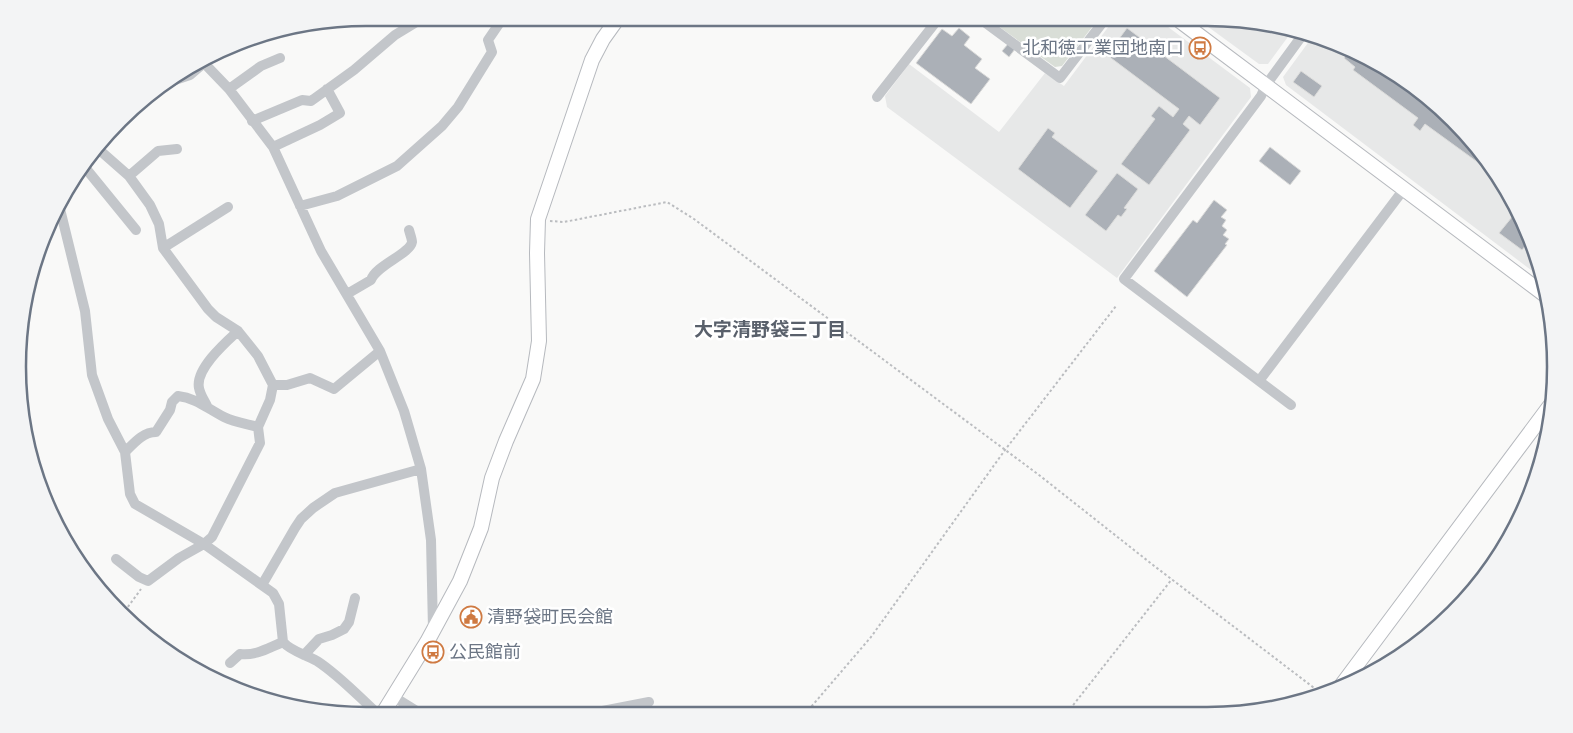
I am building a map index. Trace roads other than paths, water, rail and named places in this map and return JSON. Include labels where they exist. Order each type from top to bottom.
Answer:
[{"type":"street","points":[[252,121],[302,100],[311,101],[354,70],[395,35],[410,26]]},
{"type":"street","points":[[300,206],[337,196],[397,166],[442,126],[458,107],[492,52],[488,40],[498,26]]},
{"type":"street","points":[[388,707],[434,630],[460,581],[481,528],[492,478],[533,379],[539,341],[538,219],[592,60],[612,26]]},
{"type":"street","points":[[877,97],[933,26]]},
{"type":"street","points":[[990,26],[1060,78],[1100,26]]},
{"type":"street","points":[[1187,26],[1538,289]]},
{"type":"street","points":[[1291,405],[1124,279],[1261,96],[1266,85],[1299,39]]},
{"type":"street","points":[[229,89],[261,66],[280,58]]},
{"type":"street","points":[[207,66],[229,89],[273,147],[321,251],[380,351],[404,411],[421,469],[431,540],[434,630]]},
{"type":"street","points":[[273,147],[320,125],[340,113],[327,89]]},
{"type":"street","points":[[129,176],[158,152],[177,149]]},
{"type":"street","points":[[102,153],[129,176],[150,205],[160,224],[164,248],[208,309],[216,317],[238,331],[258,356],[272,385],[270,400],[258,427],[260,443],[212,537],[204,544],[179,558],[148,582],[116,559]]},
{"type":"street","points":[[89,171],[136,230]]},
{"type":"street","points":[[1258,380],[1404,189]]},
{"type":"street","points":[[164,248],[228,207]]},
{"type":"street","points":[[61,216],[84,311],[92,375],[108,419],[125,452],[130,494],[135,504],[204,544],[273,593],[279,604],[283,642],[290,649],[317,661],[371,707]]},
{"type":"street","points":[[347,294],[371,280],[372,275],[399,254],[409,249],[412,241],[409,230]]},
{"type":"street","points":[[207,406],[198,387],[200,377],[210,358],[238,331]]},
{"type":"street","points":[[272,385],[287,384],[310,378],[334,389],[380,351]]},
{"type":"street","points":[[125,452],[138,439],[149,432],[156,432],[170,410],[172,402],[178,396],[188,397],[207,406],[225,418],[258,427]]},
{"type":"street","points":[[1349,676],[1543,415]]},
{"type":"street","points":[[262,585],[295,528],[301,519],[313,508],[335,493],[421,469]]},
{"type":"street","points":[[304,655],[319,640],[344,629],[349,622],[355,598]]},
{"type":"street","points":[[230,663],[240,654],[257,654],[283,642]]},
{"type":"street","points":[[394,698],[409,707]]},
{"type":"street","points":[[623,707],[649,702]]},
{"type":"place","name":"北和徳工業団地南口","points":[[1200,48]]},
{"type":"place","name":"清野袋町民会館","points":[[471,617]]},
{"type":"place","name":"公民館前","points":[[433,652]]},
{"type":"district","name":"大字清野袋三丁目","points":[[770,329]]}]
